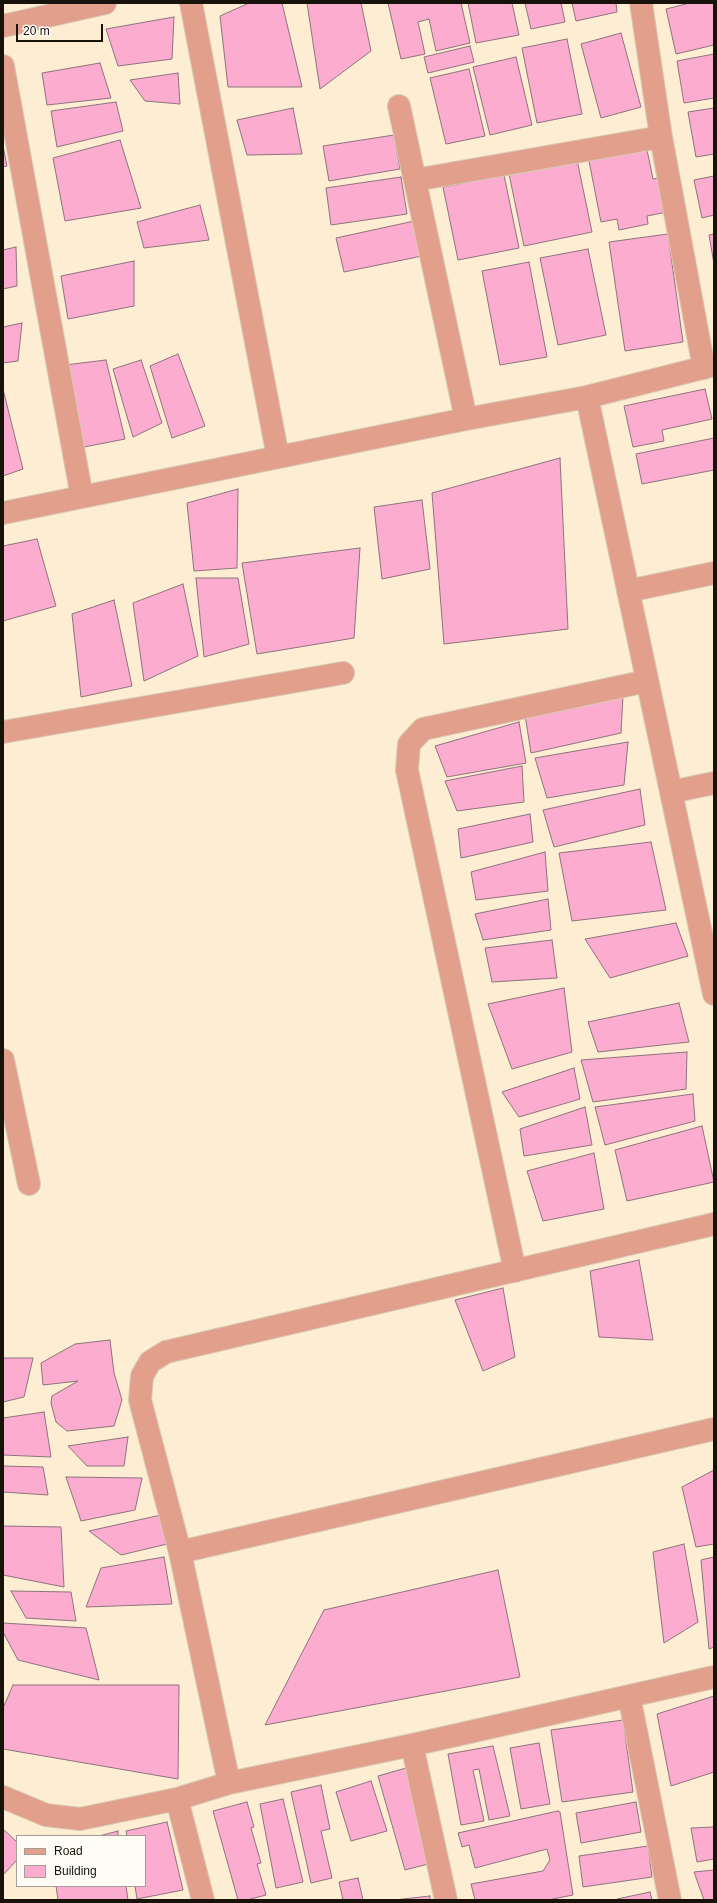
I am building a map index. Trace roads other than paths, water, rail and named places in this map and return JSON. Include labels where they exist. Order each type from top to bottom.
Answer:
[{"type":"street","points":[[3,26],[105,3]]},
{"type":"street","points":[[191,3],[278,456]]},
{"type":"street","points":[[3,513],[278,456],[587,397],[709,367],[661,137],[641,3]]},
{"type":"street","points":[[3,66],[82,497]]},
{"type":"street","points":[[399,106],[466,419]]},
{"type":"street","points":[[415,180],[661,137]]},
{"type":"street","points":[[587,397],[714,990]]},
{"type":"street","points":[[628,591],[714,573]]},
{"type":"street","points":[[3,732],[343,673]]},
{"type":"street","points":[[515,1271],[407,770],[408,744],[423,729],[647,681]]},
{"type":"street","points":[[671,792],[714,783]]},
{"type":"street","points":[[3,1060],[29,1184]]},
{"type":"street","points":[[229,1783],[180,1552],[140,1400],[142,1376],[150,1362],[166,1352],[714,1224]]},
{"type":"street","points":[[180,1552],[714,1429]]},
{"type":"street","points":[[3,1796],[46,1815],[80,1819],[177,1798],[229,1783],[412,1745],[714,1677]]},
{"type":"street","points":[[629,1696],[670,1900]]},
{"type":"street","points":[[412,1745],[446,1900]]},
{"type":"street","points":[[177,1798],[203,1900]]}]
